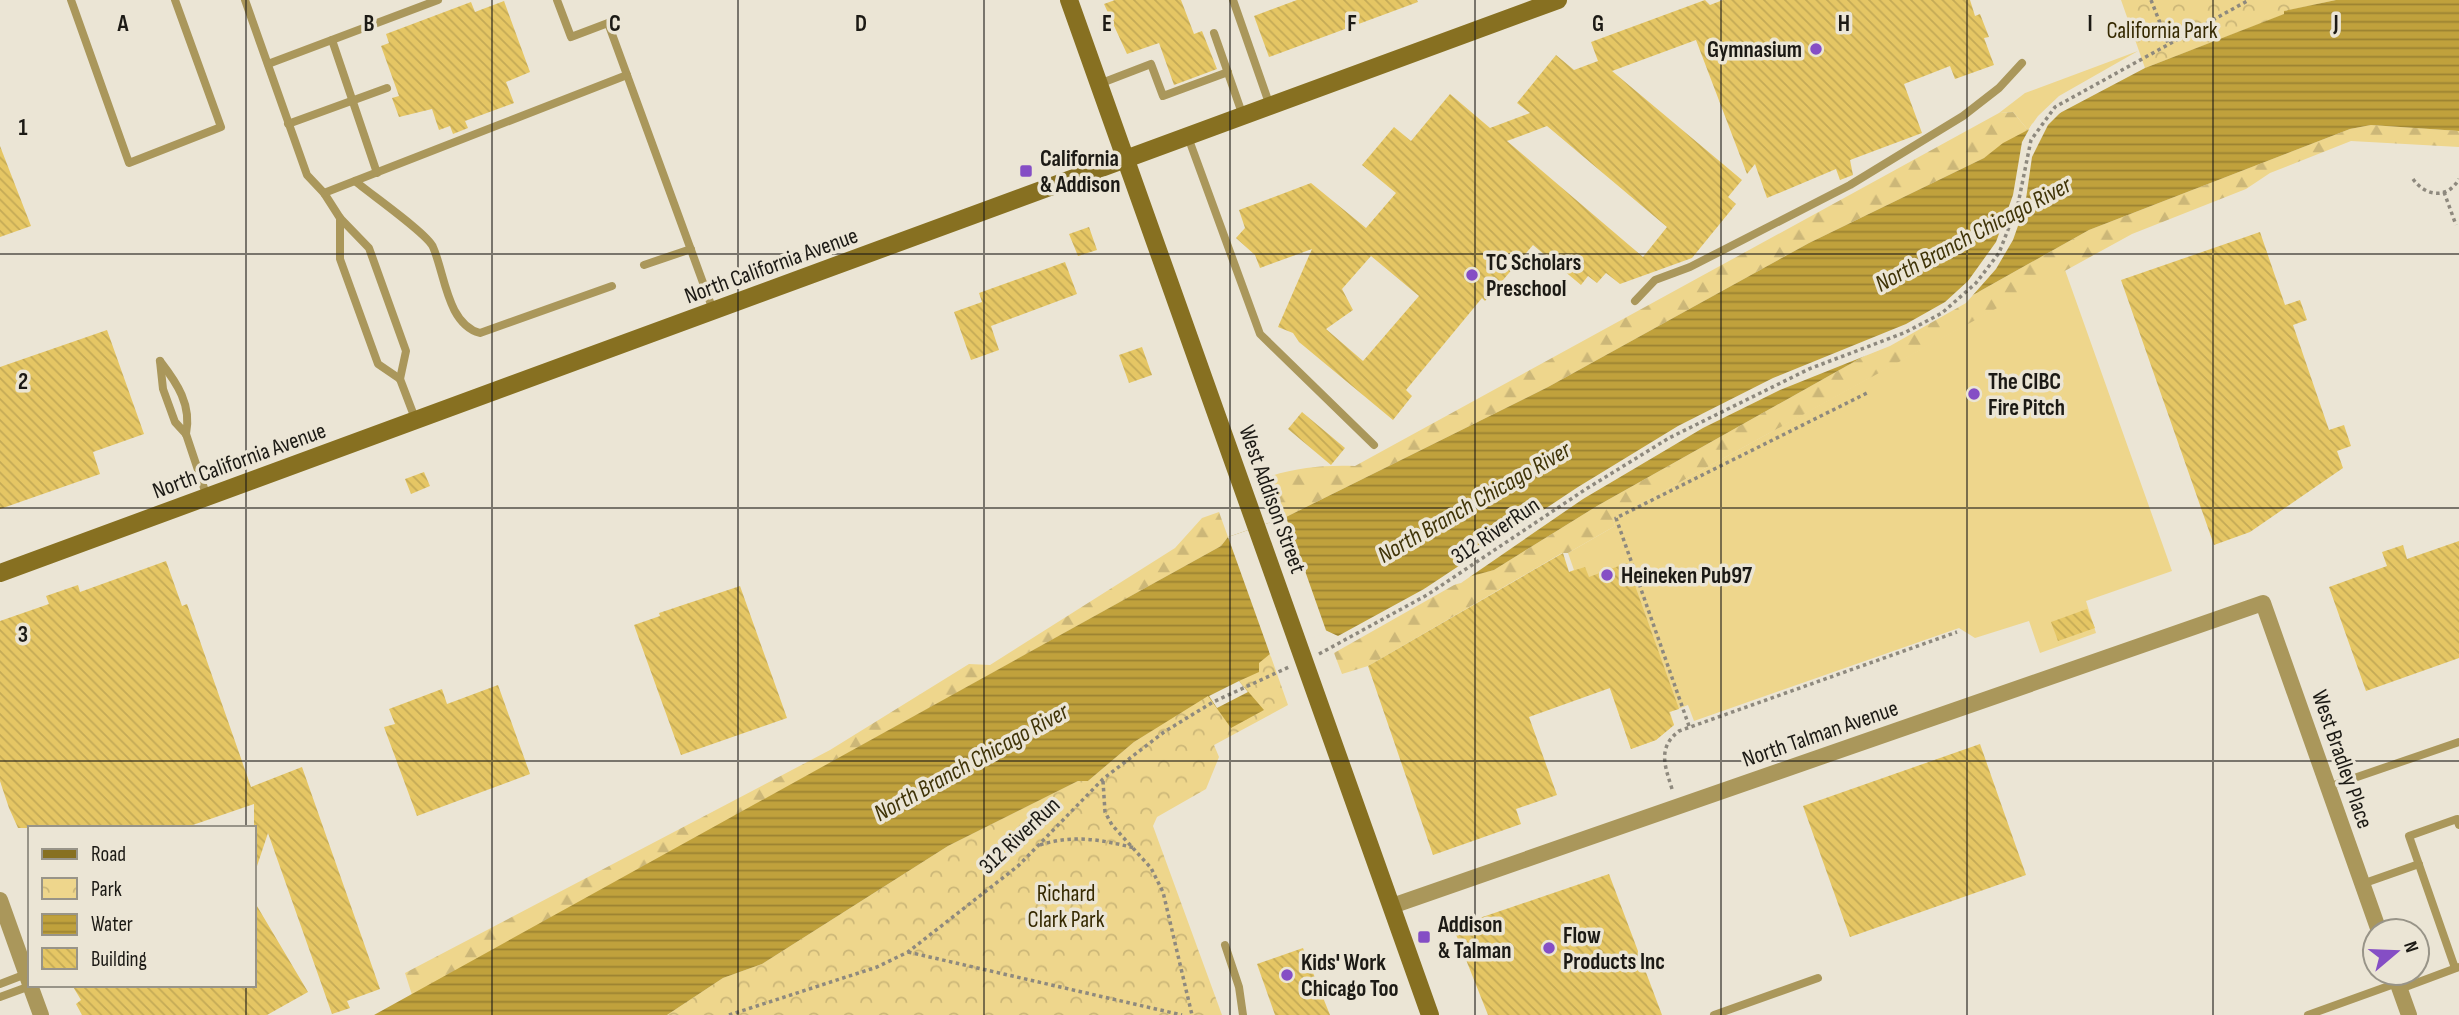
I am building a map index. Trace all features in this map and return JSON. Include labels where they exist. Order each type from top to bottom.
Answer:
[{"type":"street","name":"West Addison Street","points":[[1069,0],[1430,1015]]},
{"type":"street","name":"North California Avenue","points":[[0,573],[1558,0]]},
{"type":"street","name":"West Bradley Place","points":[[2263,603],[2374,917]]},
{"type":"street","name":"North Talman Avenue","points":[[1392,906],[2263,603]]},
{"type":"street","points":[[0,900],[28,979]]},
{"type":"street","points":[[31,987],[41,1015]]},
{"type":"street","points":[[2399,987],[2409,1015]]},
{"type":"lane","points":[[71,0],[129,163],[221,127],[176,0]]},
{"type":"lane","points":[[245,0],[307,175],[324,193],[340,218],[369,248],[406,351],[400,379],[416,421]]},
{"type":"lane","points":[[268,64],[438,0]]},
{"type":"lane","points":[[557,0],[571,37],[608,23],[714,312]]},
{"type":"lane","points":[[1233,0],[1270,106]]},
{"type":"lane","points":[[1214,33],[1243,117]]},
{"type":"lane","points":[[332,40],[377,173]]},
{"type":"lane","points":[[1635,301],[1654,280],[1690,267],[1850,185],[1964,116],[1999,88],[2022,63]]},
{"type":"lane","points":[[1099,84],[1151,64],[1163,96],[1228,72]]},
{"type":"lane","points":[[324,193],[627,75]]},
{"type":"lane","points":[[288,124],[387,88]]},
{"type":"lane","points":[[1188,137],[1260,334],[1374,445]]},
{"type":"lane","points":[[355,181],[432,243],[458,317],[469,330],[480,333],[612,286]]},
{"type":"lane","points":[[340,218],[340,259],[378,364],[400,379]]},
{"type":"lane","points":[[644,265],[691,248]]},
{"type":"lane","points":[[186,434],[189,418],[178,384],[160,361],[163,389],[175,422],[186,434],[207,497]]},
{"type":"lane","points":[[2328,787],[2459,742]]},
{"type":"lane","points":[[2431,974],[2457,968],[2409,836],[2457,819],[2459,825]]},
{"type":"lane","points":[[2362,884],[2419,864]]},
{"type":"lane","points":[[1225,945],[1239,988],[1244,1015]]},
{"type":"lane","points":[[1714,1015],[1818,978]]},
{"type":"lane","points":[[0,984],[28,982]]},
{"type":"lane","points":[[0,997],[28,983]]},
{"type":"lane","points":[[2308,1015],[2384,987]]},
{"type":"path","points":[[2151,0],[2168,43]]},
{"type":"path","name":"312 RiverRun","points":[[1309,658],[1427,595],[1586,489],[1669,438],[1810,369],[1906,332],[1942,313],[1976,283],[1999,253],[2018,204],[2026,155],[2044,119],[2064,100],[2249,0]]},
{"type":"path","points":[[2413,179],[2420,190],[2431,194],[2444,192],[2459,179]]},
{"type":"path","points":[[2444,192],[2456,225]]},
{"type":"path","points":[[1689,726],[1616,518],[1867,393]]},
{"type":"path","points":[[1672,789],[1664,763],[1666,743],[1679,731],[1957,632]]},
{"type":"path","name":"312 RiverRun","points":[[729,1015],[877,967],[908,952],[1018,866],[1103,779],[1164,732],[1244,686],[1298,663]]},
{"type":"path","points":[[1103,779],[1105,812],[1112,825],[1136,848],[1151,868],[1163,892],[1192,1015]]},
{"type":"path","points":[[1038,846],[1054,841],[1086,838],[1136,848]]},
{"type":"path","points":[[908,952],[1182,1015]]},
{"type":"green space","name":"California Park","points":[[2121,0],[2336,0],[2285,11],[2285,14],[2145,68]]},
{"type":"green space","points":[[2138,51],[2059,96],[2028,130],[2013,112],[1999,113],[2025,93]]},
{"type":"green space","points":[[2013,112],[2028,130],[1984,158],[1809,243],[1548,387],[1286,517],[1271,476],[1313,467],[1355,466],[1999,113]]},
{"type":"green space","points":[[2371,125],[2459,131],[2459,147],[2351,141],[2270,173],[2246,189],[2132,234],[1613,519],[1615,526],[1568,553],[1562,553],[1368,666],[1342,674],[1334,653],[1470,576],[1494,570],[1597,506],[2089,230],[2350,129]]},
{"type":"green space","name":"The CIBC Fire Pitch","points":[[2065,270],[2172,571],[2086,601],[2096,633],[2040,653],[2029,621],[1975,638],[1959,628],[1694,721],[1688,705],[1670,712],[1674,725],[1656,740],[1631,749],[1569,572],[1574,570],[1568,553],[1615,526],[1613,519]]},
{"type":"green space","points":[[1219,512],[1228,537],[1221,546],[412,995],[405,973],[830,750],[969,664],[990,665],[1175,548],[1202,518]]},
{"type":"green space","name":"Richard Clark Park","points":[[1270,654],[1288,705],[1214,745],[1219,757],[1206,789],[1157,817],[1153,826],[1222,1015],[667,1015],[723,978],[762,964],[948,846],[1078,781],[1088,781],[1134,742]]},
{"type":"water","name":"North Branch Chicago River","points":[[2336,0],[2459,0],[2459,131],[2371,125],[2350,129],[2089,230],[1597,506],[1494,570],[1424,589],[1338,636],[1325,630],[1269,651],[1270,654],[1259,663],[1259,672],[1239,681],[1264,710],[1231,728],[1208,696],[1134,742],[1088,781],[1078,781],[948,846],[762,964],[723,978],[667,1015],[374,1015],[1221,546],[1228,537],[1286,517],[1548,387],[1809,243],[1984,158],[2003,143],[2145,68],[2284,14],[2284,11]]},
{"type":"pier","points":[[2150,62],[2066,107],[2048,125],[2032,157],[2025,206],[2013,240],[1996,269],[1966,303],[1890,346],[1780,390],[1703,428],[1583,499],[1461,583],[1425,592],[1424,589],[1578,487],[1678,426],[1773,378],[1906,324],[1945,302],[1968,281],[1996,242],[2013,195],[2022,142],[2032,124]]},
{"type":"pier","points":[[1286,517],[1328,636],[1323,634],[1273,652],[1271,657],[1228,537]]},
{"type":"pier","points":[[1239,681],[1248,692],[1217,708],[1209,696]]},
{"type":"building","points":[[1115,0],[1181,0],[1194,34],[1202,31],[1217,69],[1174,85],[1159,43],[1127,54],[1104,4]]},
{"type":"building","points":[[1297,0],[1418,2],[1269,57],[1254,16]]},
{"type":"building","points":[[1705,0],[1710,5],[1723,0],[1970,0],[1975,16],[1980,14],[1989,37],[1984,38],[1994,65],[1955,79],[1950,66],[1904,84],[1922,133],[1850,160],[1853,175],[1840,180],[1836,169],[1767,198],[1755,164],[1747,174],[1696,40],[1612,71],[1742,180],[1728,197],[1736,204],[1692,258],[1620,284],[1606,273],[1597,283],[1588,276],[1581,285],[1533,245],[1485,301],[1482,298],[1406,390],[1412,396],[1393,420],[1299,342],[1293,333],[1278,327],[1312,249],[1260,268],[1255,255],[1236,238],[1245,228],[1239,210],[1311,183],[1366,228],[1396,193],[1362,165],[1394,127],[1411,141],[1450,94],[1490,128],[1530,113],[1517,103],[1556,55],[1574,70],[1598,61],[1591,42]],"holes":[[[1547,126],[1667,227],[1643,257],[1507,141]],[[1371,256],[1419,296],[1363,361],[1326,329],[1353,310],[1342,289]]]},
{"type":"building","points":[[504,1],[530,72],[506,82],[514,103],[465,121],[468,128],[453,134],[450,126],[439,130],[432,109],[399,117],[392,98],[399,96],[381,46],[389,43],[386,34],[471,2],[475,12]]},
{"type":"building","points":[[0,146],[31,226],[0,237]]},
{"type":"building","points":[[1089,227],[1097,250],[1078,256],[1069,234]]},
{"type":"building","points":[[2260,232],[2285,305],[2300,300],[2307,320],[2293,325],[2329,430],[2344,425],[2351,446],[2337,451],[2343,468],[2250,532],[2214,545],[2121,280]]},
{"type":"building","points":[[1065,262],[1077,294],[991,326],[999,350],[971,360],[954,312],[982,302],[979,293]]},
{"type":"building","points":[[107,330],[144,434],[93,452],[100,474],[0,509],[0,367]]},
{"type":"building","points":[[1142,347],[1152,375],[1129,383],[1119,355]]},
{"type":"building","points":[[1302,412],[1345,448],[1331,465],[1288,429]]},
{"type":"building","points":[[424,472],[430,486],[411,494],[405,479]]},
{"type":"building","points":[[2459,541],[2459,658],[2366,691],[2329,587],[2387,566],[2382,552],[2403,545],[2407,559]]},
{"type":"building","points":[[1563,553],[1569,572],[1585,567],[1589,577],[1627,563],[1679,709],[1669,712],[1674,725],[1656,740],[1631,749],[1610,688],[1529,717],[1557,795],[1516,809],[1521,824],[1433,855],[1368,666]]},
{"type":"building","points":[[166,561],[182,606],[187,604],[251,787],[302,767],[380,989],[347,1001],[350,1008],[332,1014],[268,833],[256,866],[254,804],[190,826],[18,828],[0,781],[0,621],[49,604],[46,596],[78,585],[80,592]]},
{"type":"building","points":[[740,586],[787,718],[681,755],[634,625],[660,616],[659,613]]},
{"type":"building","points":[[2087,609],[2095,628],[2058,641],[2051,622]]},
{"type":"building","points":[[498,685],[530,774],[417,816],[384,727],[395,724],[389,709],[442,689],[447,704]]},
{"type":"building","points":[[1980,744],[2026,875],[1850,937],[1803,806]]},
{"type":"building","name":"Flow Products Inc","points":[[1609,874],[1662,1015],[1488,1015],[1453,927]]},
{"type":"building","points":[[256,904],[308,992],[267,1015],[82,1015],[76,1004],[81,1000],[73,987],[256,987]]},
{"type":"building","name":"Kids' Work Chicago Too","points":[[1303,948],[1330,1015],[1275,1015],[1257,964]]},
{"type":"place","name":"Gymnasium","points":[[1816,49]]},
{"type":"place","name":"California & Addison","points":[[1026,171]]},
{"type":"place","name":"TC Scholars Preschool","points":[[1472,275]]},
{"type":"place","name":"The CIBC Fire Pitch","points":[[1974,394]]},
{"type":"place","name":"Heineken Pub97","points":[[1607,575]]},
{"type":"place","name":"Addison & Talman","points":[[1424,937]]},
{"type":"place","name":"Flow Products Inc","points":[[1549,948]]},
{"type":"place","name":"Kids' Work Chicago Too","points":[[1287,975]]}]
